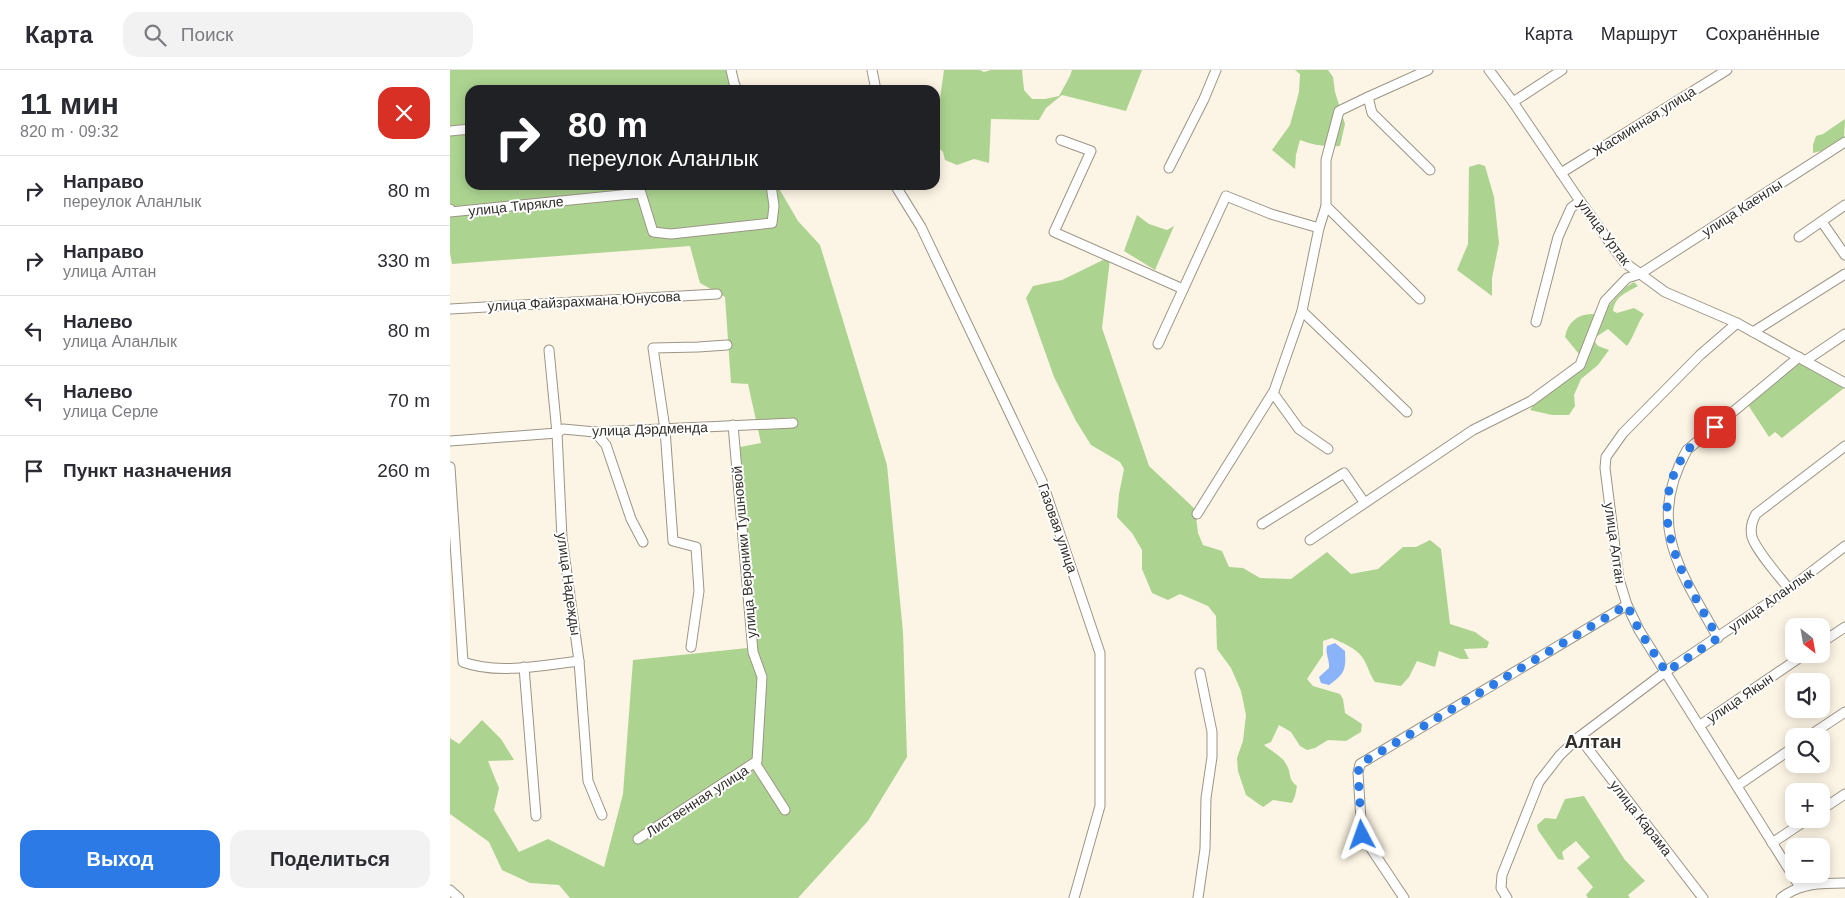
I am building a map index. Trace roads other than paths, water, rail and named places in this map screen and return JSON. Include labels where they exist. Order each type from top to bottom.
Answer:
[{"type":"street","points":[[731,70],[735,85]]},
{"type":"street","points":[[872,70],[875,85]]},
{"type":"street","points":[[1169,168],[1204,99],[1216,70]]},
{"type":"street","points":[[1197,514],[1272,393],[1302,311],[1319,228],[1326,206],[1326,160],[1339,111],[1428,70]]},
{"type":"street","name":"улица Уртак","points":[[1489,70],[1624,262],[1665,292],[1753,332],[1845,383]]},
{"type":"street","points":[[1513,102],[1562,70]]},
{"type":"street","name":"Жасминная улица","points":[[1561,173],[1727,70]]},
{"type":"street","points":[[1368,97],[1372,114],[1430,170]]},
{"type":"street","points":[[450,131],[465,130]]},
{"type":"street","points":[[1061,140],[1091,151],[1054,232],[1183,289]]},
{"type":"street","name":"улица Каенлы","points":[[1310,540],[1473,430],[1531,401],[1580,365],[1605,301],[1627,278],[1640,274],[1845,142]]},
{"type":"street","name":"улица Тирякле","points":[[450,212],[641,193],[653,232],[671,234],[772,223],[774,206],[772,190]]},
{"type":"street","name":"Газовая улица","points":[[898,190],[921,227],[1042,482],[1100,653],[1100,806],[1074,898]]},
{"type":"street","points":[[1158,344],[1226,196],[1271,214],[1319,228]]},
{"type":"street","points":[[1536,322],[1558,237],[1571,208],[1580,201]]},
{"type":"street","points":[[1799,237],[1845,205]]},
{"type":"street","points":[[1326,206],[1420,299]]},
{"type":"street","points":[[1822,222],[1845,255]]},
{"type":"street","points":[[1753,332],[1845,274]]},
{"type":"street","name":"улица Файзрахмана Юнусова","points":[[450,309],[717,294]]},
{"type":"street","points":[[1302,311],[1407,412]]},
{"type":"street","name":"улица Алтан","points":[[1737,324],[1700,355],[1630,427],[1606,457],[1605,468],[1619,579],[1627,605],[1639,630],[1800,887]]},
{"type":"street","points":[[1718,638],[1682,573],[1670,544],[1667,518],[1672,483],[1678,466],[1687,450],[1802,359],[1845,334]]},
{"type":"street","points":[[691,647],[699,591],[696,547],[673,541],[665,430],[653,348],[698,348],[727,345]]},
{"type":"street","name":"улица Надежды","points":[[550,350],[557,433],[562,538],[579,661],[588,781],[602,815]]},
{"type":"street","points":[[1272,393],[1299,429],[1328,449]]},
{"type":"street","name":"улица Дэрдменда","points":[[450,441],[557,433],[563,429],[595,432],[793,423]]},
{"type":"street","name":"улица Вероники Тушновой","points":[[733,425],[753,652],[762,677]]},
{"type":"street","points":[[595,432],[606,446],[631,519],[643,542]]},
{"type":"street","points":[[1789,589],[1756,545],[1752,537],[1752,521],[1756,514],[1845,446]]},
{"type":"street","points":[[450,467],[464,662],[477,667],[524,668],[579,661]]},
{"type":"street","points":[[1262,524],[1344,472],[1364,502]]},
{"type":"street","name":"улица Аланлык","points":[[1508,898],[1501,888],[1502,875],[1539,782],[1560,755],[1579,738],[1666,672],[1789,589],[1845,546]]},
{"type":"street","points":[[1404,898],[1362,835],[1358,773],[1360,764],[1627,605]]},
{"type":"street","points":[[1830,637],[1845,627]]},
{"type":"street","name":"улица Якын","points":[[1699,726],[1792,663]]},
{"type":"street","points":[[524,668],[536,816]]},
{"type":"street","points":[[1198,898],[1205,849],[1206,798],[1212,757],[1212,732],[1200,673]]},
{"type":"street","name":"Лиственная улица","points":[[638,839],[757,761],[762,677]]},
{"type":"street","points":[[1821,728],[1845,712]]},
{"type":"street","name":"улица Карама","points":[[1579,738],[1703,898]]},
{"type":"street","points":[[1737,786],[1785,753]]},
{"type":"street","name":"Лиственная улица","points":[[755,762],[785,810]]},
{"type":"street","points":[[1830,804],[1845,794]]},
{"type":"street","points":[[1772,843],[1794,828]]},
{"type":"street","points":[[1781,898],[1800,887],[1818,883],[1845,883]]},
{"type":"street","points":[[450,890],[459,898]]},
{"type":"water","points":[[1335,643],[1345,651],[1345,667],[1338,678],[1329,685],[1321,683],[1319,677],[1329,668],[1327,646]]},
{"type":"district","name":"Алтан","points":[[1593,741]]}]
